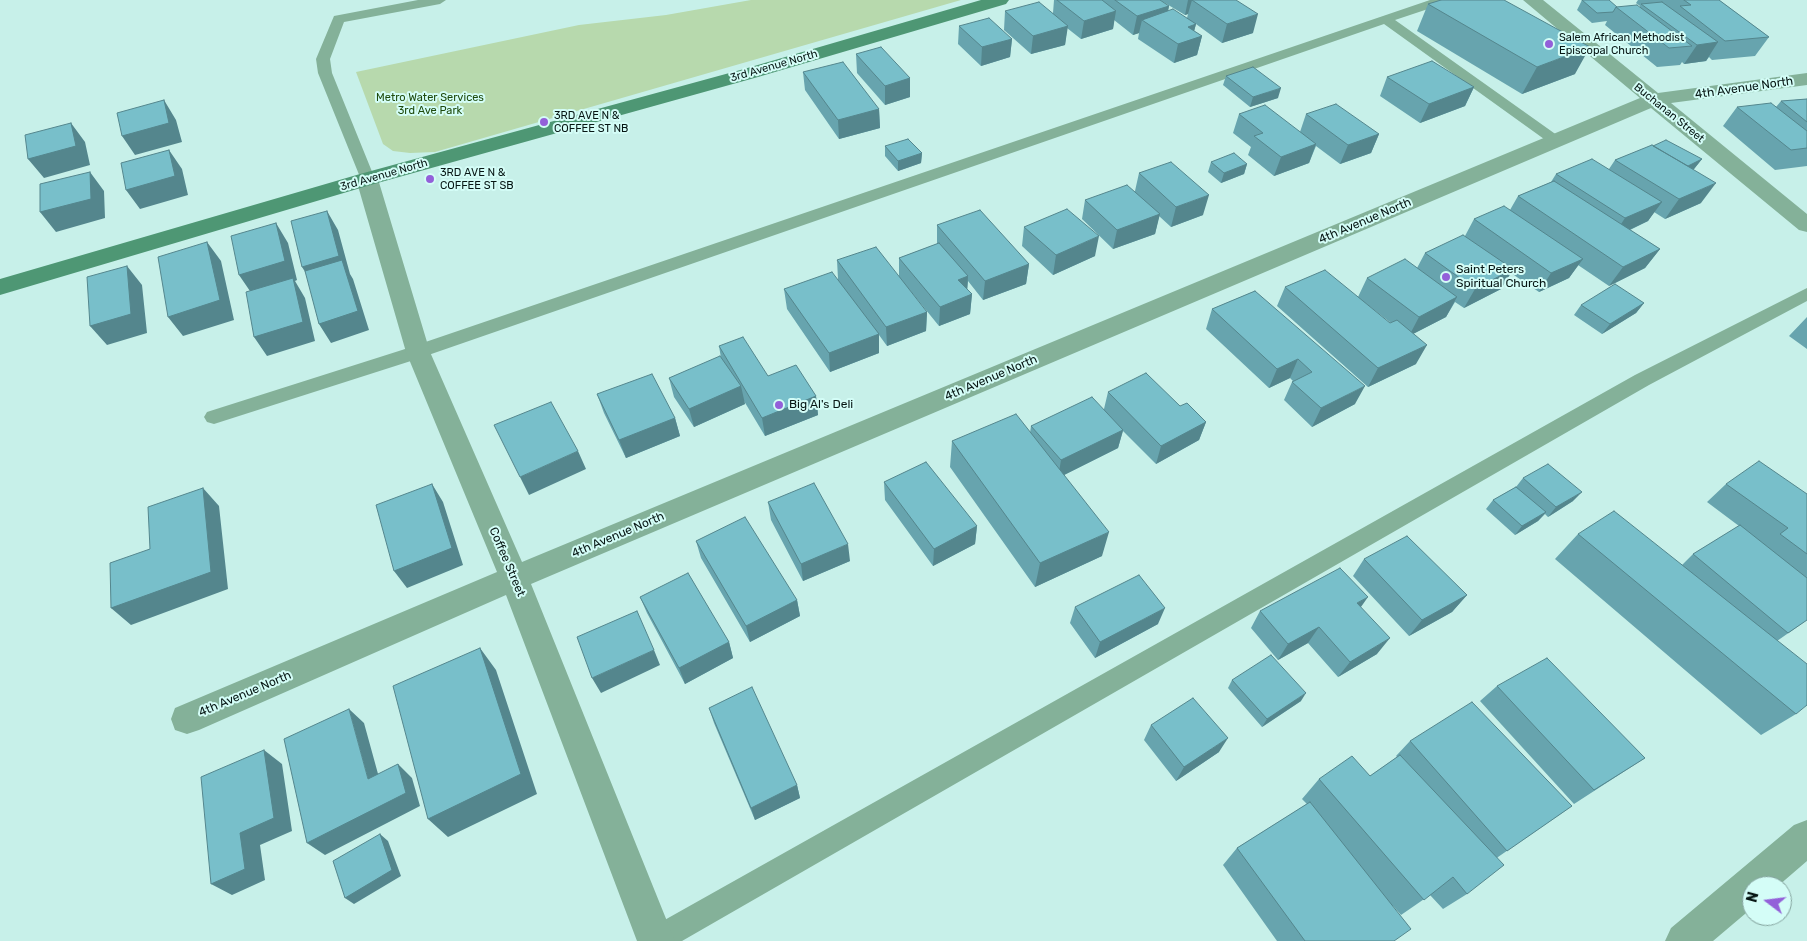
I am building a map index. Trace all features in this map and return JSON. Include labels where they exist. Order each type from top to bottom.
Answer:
[{"type":"street","name":"3rd Avenue North","points":[[1,287],[367,179],[751,73],[1000,0]]},
{"type":"street","name":"Buchanan Street","points":[[1532,0],[1807,225]]},
{"type":"street","name":"4th Avenue North","points":[[187,719],[514,578],[1653,100],[1807,79]]},
{"type":"street","name":"Coffee Street","points":[[367,179],[418,352],[514,578],[655,941]]},
{"type":"street","points":[[1684,941],[1807,838]]},
{"type":"lane","points":[[367,179],[325,73],[323,59],[339,20],[370,12],[440,0]]},
{"type":"lane","points":[[214,417],[418,352],[1442,0]]},
{"type":"lane","points":[[1385,19],[1556,141]]},
{"type":"lane","points":[[655,941],[1634,384],[1807,294]]},
{"type":"green space","name":"Metro Water Services 3rd Ave Park","points":[[751,0],[961,0],[435,152],[410,153],[393,151],[383,144],[356,72],[579,25],[666,15]]},
{"type":"building","points":[[1057,0],[1102,0],[1116,11],[1084,21]]},
{"type":"building","points":[[1115,0],[1160,0],[1169,6],[1137,16]]},
{"type":"building","points":[[1192,0],[1236,0],[1258,14],[1227,24]]},
{"type":"building","points":[[1441,0],[1504,0],[1590,47],[1537,67],[1428,4]]},
{"type":"building","points":[[1582,0],[1609,0],[1617,7],[1613,12],[1597,13]]},
{"type":"building","points":[[1684,0],[1719,0],[1769,37],[1725,41],[1680,6],[1691,5]]},
{"type":"building","points":[[1039,2],[1068,26],[1033,36],[1005,11]]},
{"type":"building","points":[[1662,2],[1718,42],[1697,45],[1641,4]]},
{"type":"building","points":[[1637,5],[1692,46],[1669,48],[1616,7]]},
{"type":"building","points":[[1173,9],[1196,24],[1188,27],[1202,36],[1178,44],[1142,20]]},
{"type":"building","points":[[989,18],[1012,39],[982,47],[959,26]]},
{"type":"building","points":[[881,47],[910,78],[885,86],[856,54]]},
{"type":"building","points":[[1432,61],[1474,87],[1429,104],[1387,77]]},
{"type":"building","points":[[843,62],[879,109],[838,120],[803,72]]},
{"type":"building","points":[[1253,67],[1281,88],[1253,97],[1226,76]]},
{"type":"building","points":[[1807,99],[1807,122],[1781,101]]},
{"type":"building","points":[[164,100],[169,123],[122,136],[117,113]]},
{"type":"building","points":[[1771,103],[1807,131],[1807,148],[1791,150],[1737,107]]},
{"type":"building","points":[[1336,104],[1379,134],[1348,145],[1306,114]]},
{"type":"building","points":[[1265,105],[1316,144],[1281,157],[1254,136],[1263,133],[1239,114]]},
{"type":"building","points":[[71,123],[76,146],[28,159],[25,135]]},
{"type":"building","points":[[908,139],[922,153],[898,161],[885,146]]},
{"type":"building","points":[[1666,140],[1702,159],[1688,166],[1653,146]]},
{"type":"building","points":[[1652,145],[1716,183],[1679,199],[1615,160]]},
{"type":"building","points":[[169,150],[175,176],[126,190],[121,163]]},
{"type":"building","points":[[1234,153],[1247,164],[1224,173],[1211,162]]},
{"type":"building","points":[[1592,159],[1662,202],[1625,218],[1556,174]]},
{"type":"building","points":[[1171,162],[1209,195],[1176,207],[1139,173]]},
{"type":"building","points":[[90,172],[91,199],[40,212],[40,184]]},
{"type":"building","points":[[1554,181],[1660,249],[1623,267],[1518,196]]},
{"type":"building","points":[[1127,185],[1160,214],[1117,230],[1085,200]]},
{"type":"building","points":[[1504,206],[1583,259],[1551,273],[1474,219]]},
{"type":"building","points":[[1067,209],[1099,236],[1056,255],[1024,227]]},
{"type":"building","points":[[980,210],[1029,264],[985,281],[937,225]]},
{"type":"building","points":[[327,211],[339,256],[302,267],[291,221]]},
{"type":"building","points":[[276,223],[285,261],[239,275],[231,236]]},
{"type":"building","points":[[1463,235],[1513,269],[1475,289],[1425,253]]},
{"type":"building","points":[[207,242],[220,300],[168,317],[158,257]]},
{"type":"building","points":[[939,243],[968,276],[958,280],[972,294],[940,307],[899,258]]},
{"type":"building","points":[[876,247],[927,312],[886,327],[837,260]]},
{"type":"building","points":[[1405,259],[1457,297],[1419,317],[1367,278]]},
{"type":"building","points":[[342,260],[358,311],[319,324],[305,271]]},
{"type":"building","points":[[127,266],[131,314],[90,326],[87,277]]},
{"type":"building","points":[[1325,270],[1390,323],[1397,320],[1427,345],[1378,368],[1285,287]]},
{"type":"building","points":[[832,272],[879,334],[829,353],[784,289]]},
{"type":"building","points":[[293,278],[303,322],[254,337],[246,292]]},
{"type":"building","points":[[1615,284],[1644,303],[1610,324],[1581,305]]},
{"type":"building","points":[[1255,291],[1365,386],[1321,408],[1292,382],[1312,372],[1298,359],[1277,369],[1212,309]]},
{"type":"building","points":[[743,337],[768,376],[796,365],[816,396],[762,418],[719,346]]},
{"type":"building","points":[[720,356],[741,386],[689,409],[669,378]]},
{"type":"building","points":[[1146,373],[1180,406],[1187,403],[1206,422],[1161,446],[1108,392]]},
{"type":"building","points":[[652,374],[675,418],[619,440],[597,394]]},
{"type":"building","points":[[1092,397],[1123,430],[1061,460],[1031,426]]},
{"type":"building","points":[[551,402],[578,451],[520,477],[494,425]]},
{"type":"building","points":[[1016,414],[1109,532],[1040,563],[952,441]]},
{"type":"building","points":[[1759,461],[1807,494],[1807,554],[1780,534],[1788,528],[1726,484]]},
{"type":"building","points":[[926,462],[977,526],[934,549],[884,482]]},
{"type":"building","points":[[1548,464],[1582,492],[1556,507],[1523,478]]},
{"type":"building","points":[[814,483],[848,544],[801,564],[768,502]]},
{"type":"building","points":[[432,484],[452,548],[394,571],[376,505]]},
{"type":"building","points":[[1516,487],[1546,512],[1522,526],[1493,500]]},
{"type":"building","points":[[203,488],[211,572],[111,608],[110,563],[150,549],[148,507]]},
{"type":"building","points":[[1614,511],[1807,664],[1807,705],[1796,714],[1578,534]]},
{"type":"building","points":[[745,517],[797,600],[746,626],[696,541]]},
{"type":"building","points":[[1740,525],[1807,578],[1807,620],[1788,633],[1693,554]]},
{"type":"building","points":[[1407,536],[1467,595],[1422,620],[1364,559]]},
{"type":"building","points":[[1340,568],[1368,597],[1357,603],[1390,638],[1350,662],[1319,627],[1288,644],[1260,611]]},
{"type":"building","points":[[688,573],[729,642],[679,668],[640,597]]},
{"type":"building","points":[[1139,575],[1165,608],[1100,642],[1075,607]]},
{"type":"building","points":[[637,611],[654,650],[592,678],[577,637]]},
{"type":"building","points":[[480,648],[521,774],[428,819],[393,686]]},
{"type":"building","points":[[1271,655],[1306,693],[1267,719],[1232,680]]},
{"type":"building","points":[[1547,658],[1645,758],[1594,790],[1497,686]]},
{"type":"building","points":[[752,687],[797,785],[751,808],[709,708]]},
{"type":"building","points":[[1193,698],[1228,738],[1184,767],[1151,725]]},
{"type":"building","points":[[1472,702],[1572,806],[1507,851],[1410,741]]},
{"type":"building","points":[[349,709],[368,779],[398,764],[406,793],[307,843],[284,739]]},
{"type":"building","points":[[264,750],[274,818],[240,833],[245,869],[211,884],[201,777]]},
{"type":"building","points":[[1400,755],[1504,865],[1467,894],[1453,877],[1424,900],[1319,779],[1352,756],[1370,776]]},
{"type":"building","points":[[1310,802],[1411,929],[1394,941],[1305,941],[1237,848]]},
{"type":"building","points":[[380,834],[392,870],[345,898],[333,861]]},
{"type":"place","name":"Salem African Methodist Episcopal Church","points":[[1549,44]]},
{"type":"place","name":"3RD AVE N & COFFEE ST NB","points":[[544,122]]},
{"type":"place","name":"3RD AVE N & COFFEE ST SB","points":[[430,179]]},
{"type":"place","name":"Saint Peters Spiritual Church","points":[[1446,277]]},
{"type":"place","name":"Big Al's Deli","points":[[779,405]]}]
